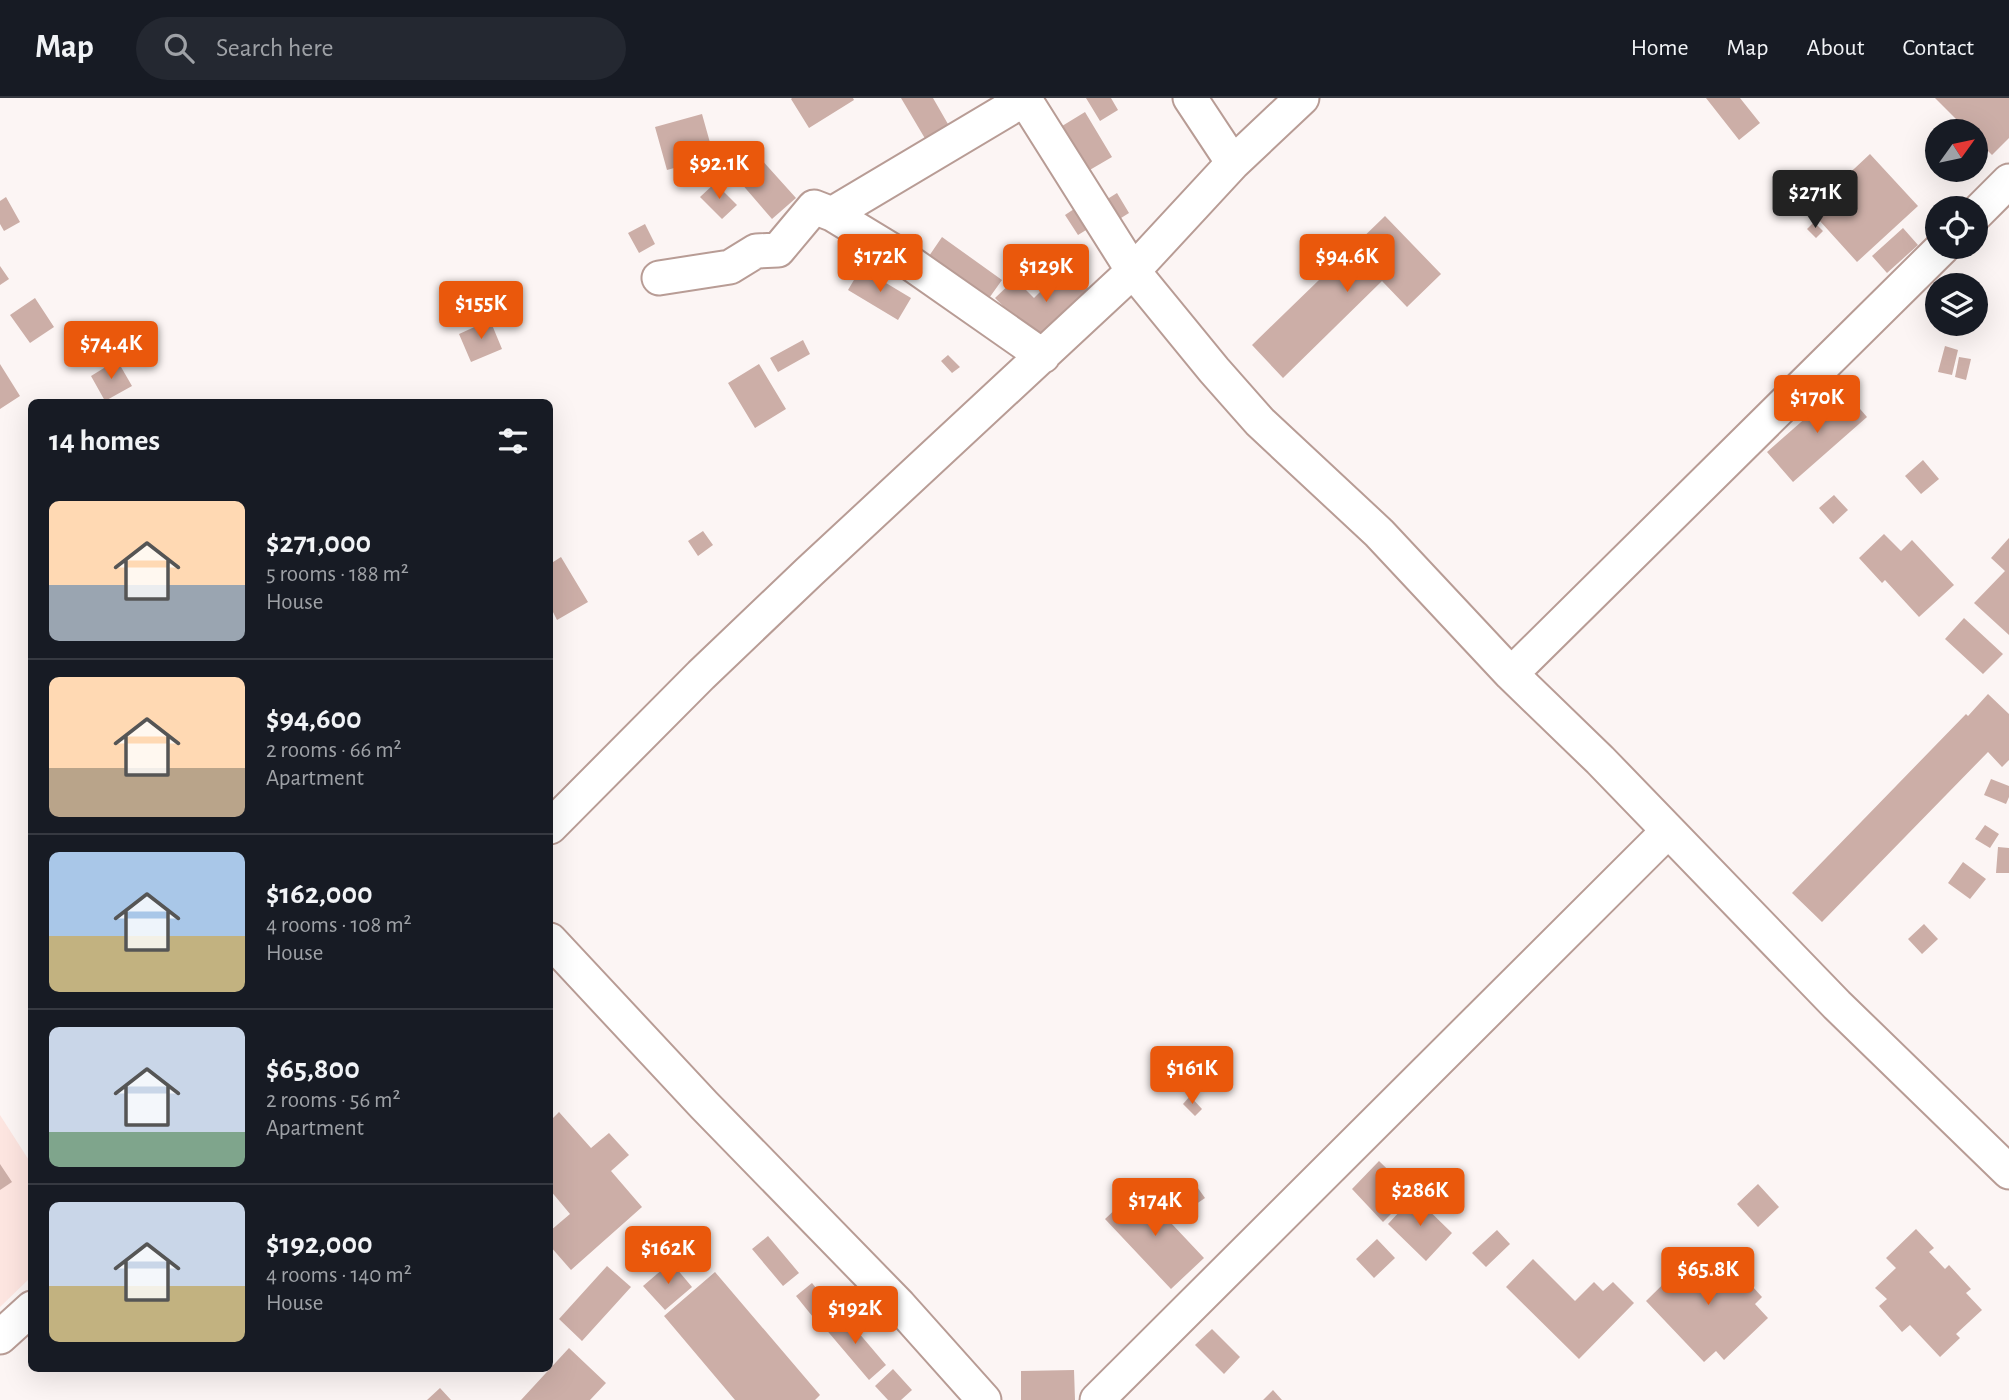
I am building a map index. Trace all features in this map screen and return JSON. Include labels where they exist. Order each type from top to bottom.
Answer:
[{"type":"street","points":[[1190,98],[1233,163]]},
{"type":"street","points":[[553,824],[799,581],[1133,271],[1233,163],[1302,98]]},
{"type":"street","points":[[832,214],[1024,99],[1133,271],[1260,422],[1379,533],[1511,674],[1600,760],[1837,1005],[2009,1172]]},
{"type":"street","points":[[1988,202],[2009,181]]},
{"type":"street","points":[[659,278],[730,267],[756,251],[778,250],[814,207],[832,214],[946,286],[1043,356]]},
{"type":"street","points":[[1511,674],[1931,259]]},
{"type":"street","points":[[1097,1400],[1668,831]]},
{"type":"street","points":[[553,943],[704,1105],[899,1305],[984,1400]]},
{"type":"street","points":[[0,1337],[28,1312]]},
{"type":"shaded area","points":[[0,1115],[28,1159],[28,1280],[0,1307]]},
{"type":"building","points":[[792,98],[853,98],[854,100],[809,128]]},
{"type":"building","points":[[901,98],[933,98],[956,138],[933,152]]},
{"type":"building","points":[[1086,98],[1111,98],[1118,110],[1100,121]]},
{"type":"building","points":[[1706,98],[1740,98],[1760,123],[1739,140]]},
{"type":"building","points":[[1935,98],[2009,98],[2009,138],[1992,155],[1988,151],[1988,119],[1956,119]]},
{"type":"building","points":[[1085,112],[1112,157],[1076,178],[1049,134]]},
{"type":"building","points":[[702,114],[714,157],[667,170],[655,127]]},
{"type":"building","points":[[751,148],[796,198],[772,219],[728,168]]},
{"type":"building","points":[[1870,154],[1918,206],[1857,262],[1810,210]]},
{"type":"building","points":[[715,183],[737,205],[722,219],[700,197]]},
{"type":"building","points":[[1117,193],[1129,213],[1113,223],[1101,203]]},
{"type":"building","points":[[6,197],[20,222],[4,231],[0,224],[0,201]]},
{"type":"building","points":[[1086,201],[1099,222],[1078,235],[1065,215]]},
{"type":"building","points":[[1385,216],[1441,274],[1407,307],[1382,281],[1283,378],[1252,345]]},
{"type":"building","points":[[1814,222],[1823,231],[1816,238],[1807,229]]},
{"type":"building","points":[[645,224],[655,244],[639,253],[628,233]]},
{"type":"building","points":[[1903,228],[1918,245],[1887,273],[1872,256]]},
{"type":"building","points":[[942,237],[1002,280],[987,301],[927,259]]},
{"type":"building","points":[[0,266],[9,279],[0,285]]},
{"type":"building","points":[[1066,266],[1093,293],[1042,345],[995,298],[1015,279],[1034,298]]},
{"type":"building","points":[[861,268],[911,298],[898,320],[848,290]]},
{"type":"building","points":[[35,298],[54,327],[30,343],[10,315]]},
{"type":"building","points":[[490,320],[502,349],[471,362],[459,334]]},
{"type":"building","points":[[803,340],[810,354],[778,372],[770,358]]},
{"type":"building","points":[[1945,346],[1958,350],[1952,375],[1938,372]]},
{"type":"building","points":[[948,355],[960,367],[952,373],[941,361]]},
{"type":"building","points":[[1959,357],[1971,359],[1966,380],[1955,377]]},
{"type":"building","points":[[117,360],[132,386],[104,399],[91,376]]},
{"type":"building","points":[[0,364],[20,396],[0,409]]},
{"type":"building","points":[[759,364],[786,409],[755,428],[728,383]]},
{"type":"building","points":[[1841,387],[1867,417],[1793,482],[1767,452]]},
{"type":"building","points":[[1923,460],[1939,479],[1921,494],[1905,476]]},
{"type":"building","points":[[1834,495],[1848,510],[1833,524],[1819,508]]},
{"type":"building","points":[[703,531],[713,545],[698,556],[688,541]]},
{"type":"building","points":[[1884,534],[1901,551],[1912,540],[1954,585],[1919,617],[1885,580],[1882,583],[1859,558]]},
{"type":"building","points":[[2009,538],[2009,635],[1974,603],[2005,571],[1991,558]]},
{"type":"building","points":[[561,557],[588,602],[557,620],[553,612],[553,562]]},
{"type":"building","points":[[1964,618],[2003,654],[1983,674],[1945,639]]},
{"type":"building","points":[[1988,694],[2009,714],[2009,760],[2002,767],[1988,752],[1822,922],[1792,893]]},
{"type":"building","points":[[1991,779],[2009,786],[2006,804],[1984,795]]},
{"type":"building","points":[[1985,825],[1999,834],[1990,848],[1975,839]]},
{"type":"building","points":[[1998,847],[2009,848],[2009,873],[1996,873]]},
{"type":"building","points":[[1963,862],[1986,879],[1970,899],[1948,883]]},
{"type":"building","points":[[1924,924],[1938,939],[1922,954],[1908,939]]},
{"type":"building","points":[[1190,1096],[1202,1109],[1195,1116],[1183,1104]]},
{"type":"building","points":[[559,1112],[591,1148],[609,1133],[629,1155],[611,1171],[642,1207],[571,1270],[553,1249],[553,1228],[570,1214],[553,1194],[553,1118]]},
{"type":"building","points":[[1379,1161],[1412,1193],[1383,1222],[1352,1189]]},
{"type":"building","points":[[0,1164],[12,1182],[0,1190]]},
{"type":"building","points":[[1195,1184],[1205,1198],[1186,1211],[1176,1196]]},
{"type":"building","points":[[1758,1184],[1779,1207],[1758,1227],[1737,1204]]},
{"type":"building","points":[[1138,1188],[1204,1258],[1171,1289],[1105,1219]]},
{"type":"building","points":[[1414,1196],[1452,1233],[1426,1261],[1388,1224]]},
{"type":"building","points":[[1916,1229],[1934,1248],[1929,1252],[1945,1269],[1949,1265],[1971,1289],[1966,1293],[1982,1310],[1956,1334],[1960,1338],[1940,1357],[1910,1325],[1902,1332],[1879,1306],[1887,1299],[1875,1288],[1896,1268],[1886,1258]]},
{"type":"building","points":[[1497,1230],[1510,1244],[1486,1267],[1472,1253]]},
{"type":"building","points":[[768,1236],[799,1273],[783,1286],[752,1249]]},
{"type":"building","points":[[1377,1239],[1395,1258],[1374,1278],[1356,1259]]},
{"type":"building","points":[[1701,1247],[1735,1281],[1742,1275],[1762,1297],[1755,1304],[1768,1318],[1724,1360],[1716,1351],[1704,1362],[1646,1301]]},
{"type":"building","points":[[1533,1259],[1575,1301],[1594,1282],[1603,1291],[1613,1282],[1634,1303],[1579,1359],[1506,1287]]},
{"type":"building","points":[[671,1262],[692,1287],[665,1310],[643,1286]]},
{"type":"building","points":[[607,1266],[631,1287],[582,1341],[559,1319]]},
{"type":"building","points":[[715,1272],[820,1395],[815,1400],[735,1400],[664,1316]]},
{"type":"building","points":[[812,1283],[833,1309],[817,1322],[796,1296]]},
{"type":"building","points":[[841,1312],[886,1365],[869,1380],[824,1327]]},
{"type":"building","points":[[1212,1329],[1240,1357],[1224,1374],[1195,1345]]},
{"type":"building","points":[[569,1348],[606,1383],[590,1400],[521,1400],[547,1372],[553,1372],[553,1365]]},
{"type":"building","points":[[893,1369],[912,1390],[901,1400],[888,1400],[875,1386]]},
{"type":"building","points":[[1074,1370],[1075,1400],[1021,1400],[1021,1371]]},
{"type":"building","points":[[440,1388],[451,1400],[427,1400]]},
{"type":"building","points":[[1273,1390],[1282,1400],[1263,1400]]}]
